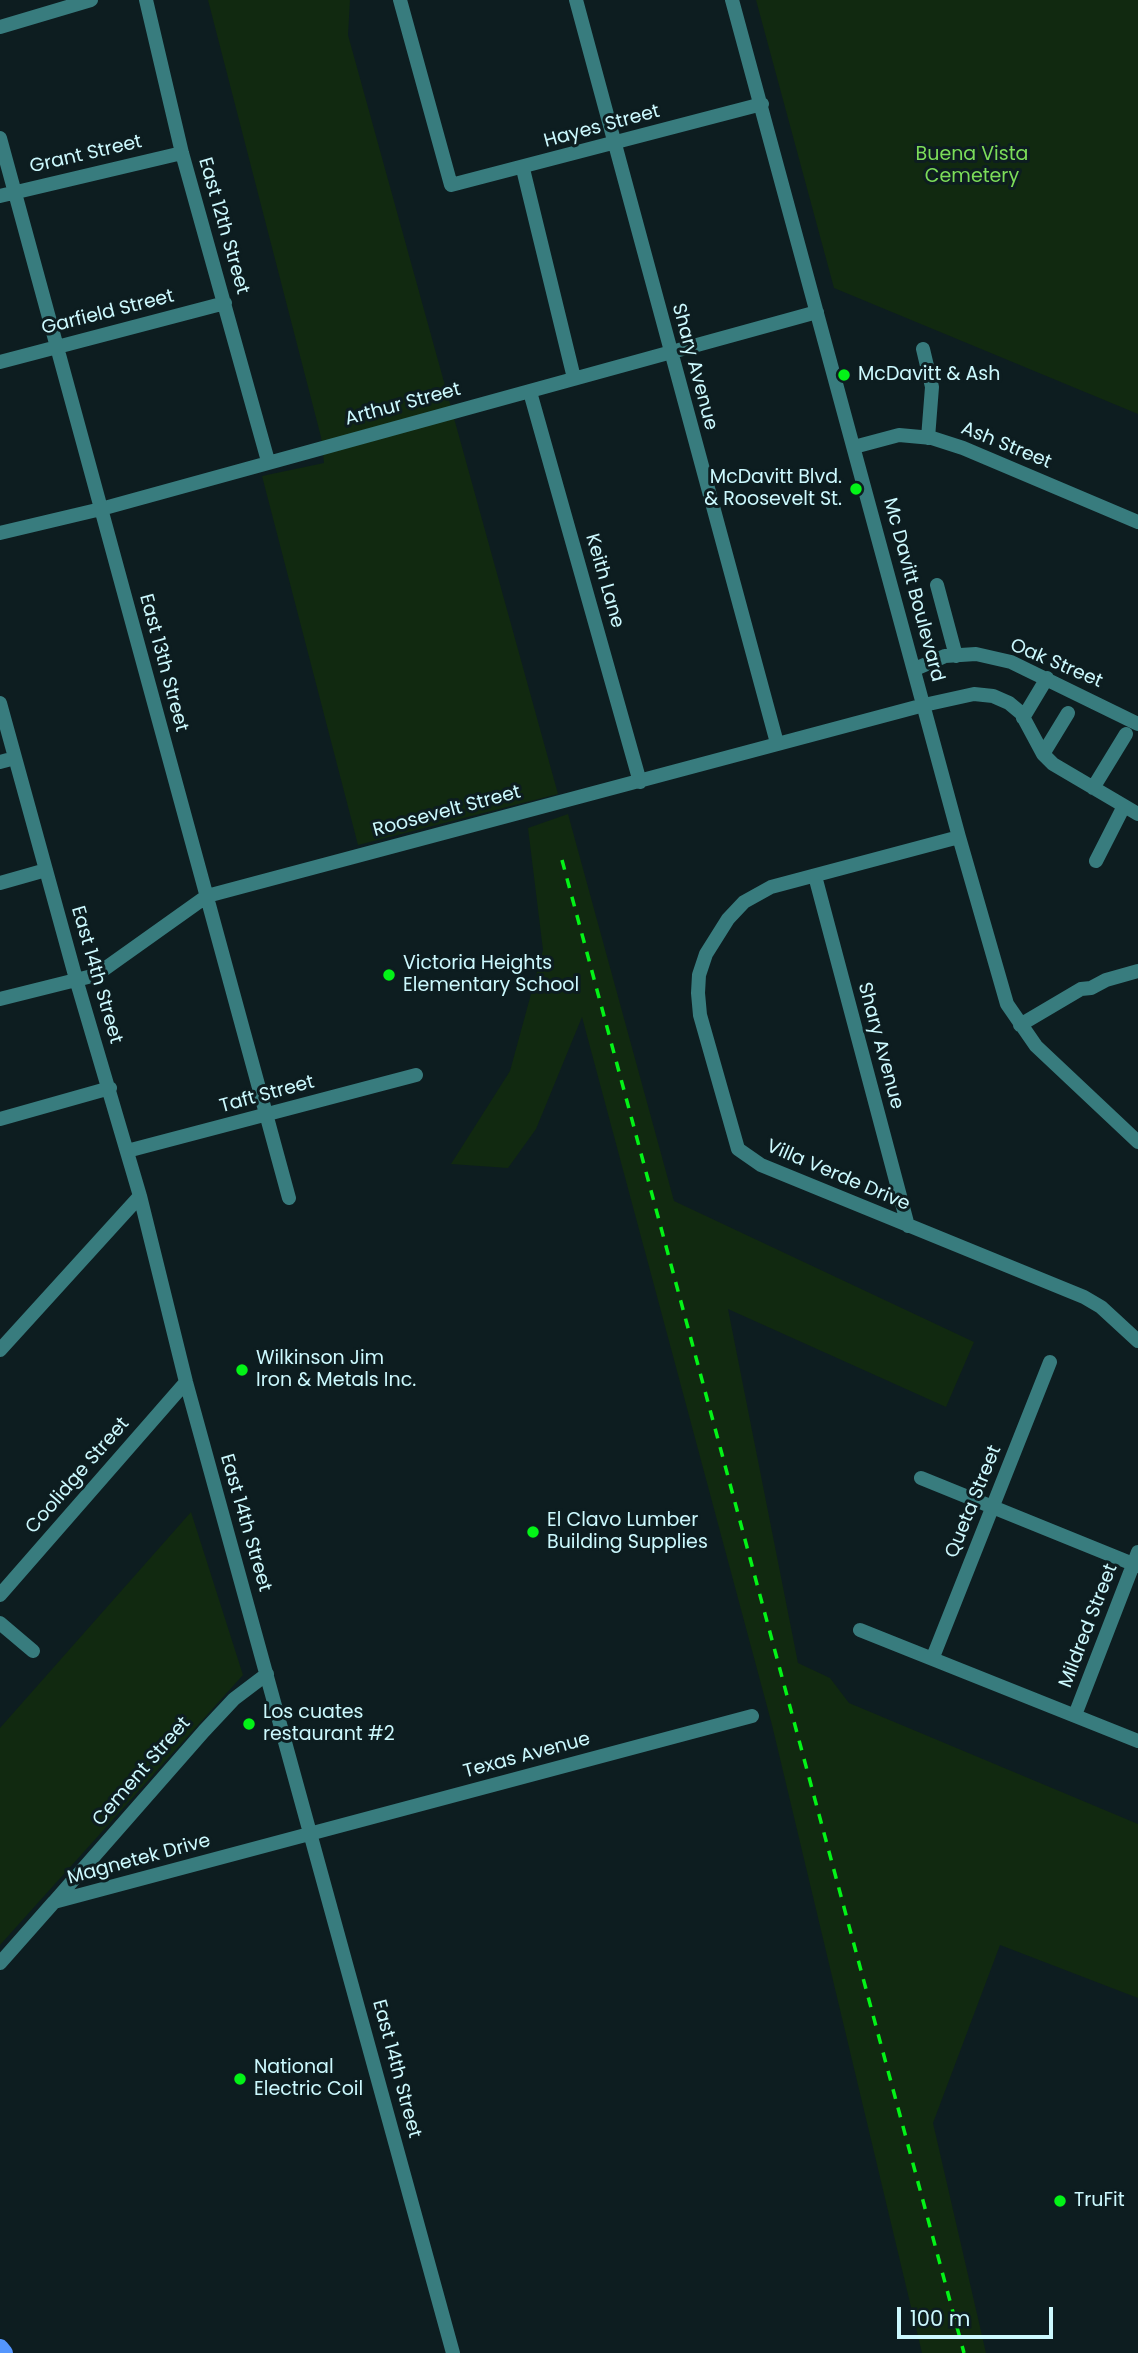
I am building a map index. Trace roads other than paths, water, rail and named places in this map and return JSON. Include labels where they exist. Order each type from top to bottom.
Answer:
[{"type":"main road","points":[[0,2348],[4,2353]]},
{"type":"street","points":[[0,27],[91,0]]},
{"type":"street","name":"East 12th Street","points":[[146,0],[182,153],[268,461]]},
{"type":"street","name":"Hayes Street","points":[[400,0],[451,186],[762,104]]},
{"type":"street","name":"Shary Avenue","points":[[576,0],[777,743]]},
{"type":"street","name":"Mc Davitt Boulevard","points":[[732,0],[959,837],[1007,1004],[1036,1046],[1138,1142]]},
{"type":"street","name":"East 13th Street","points":[[0,138],[289,1198]]},
{"type":"street","name":"Grant Street","points":[[0,196],[182,153]]},
{"type":"street","points":[[523,169],[574,378]]},
{"type":"street","name":"Garfield Street","points":[[0,362],[56,345],[225,303]]},
{"type":"street","name":"Arthur Street","points":[[0,533],[101,509],[817,312]]},
{"type":"street","points":[[923,349],[932,387],[928,438]]},
{"type":"street","name":"Keith Lane","points":[[530,391],[640,782]]},
{"type":"street","name":"Ash Street","points":[[854,447],[899,435],[928,438],[963,448],[1138,522]]},
{"type":"street","points":[[937,585],[957,656]]},
{"type":"street","name":"Oak Street","points":[[915,669],[945,656],[976,654],[1011,662],[1138,723]]},
{"type":"street","points":[[1046,678],[1023,718],[1043,754],[1138,814]]},
{"type":"street","name":"Roosevelt Street","points":[[0,999],[96,975],[207,896],[640,782],[777,743],[974,694],[993,696],[1009,703],[1023,718]]},
{"type":"street","name":"East 14th Street","points":[[0,702],[76,979],[140,1196],[186,1382],[453,2353]]},
{"type":"street","points":[[1043,754],[1068,713]]},
{"type":"street","points":[[1093,788],[1126,734]]},
{"type":"street","points":[[0,762],[15,758]]},
{"type":"street","points":[[1096,861],[1124,806]]},
{"type":"street","name":"Villa Verde Drive","points":[[959,837],[771,887],[744,902],[728,919],[706,954],[699,975],[700,1015],[738,1149],[747,1158],[1084,1297],[1101,1307],[1138,1341]]},
{"type":"street","points":[[0,883],[46,870]]},
{"type":"street","name":"Shary Avenue","points":[[815,876],[908,1226]]},
{"type":"street","points":[[1020,1025],[1081,989],[1138,971]]},
{"type":"street","name":"Taft Street","points":[[127,1151],[416,1075]]},
{"type":"street","points":[[0,1119],[110,1088]]},
{"type":"street","points":[[0,1350],[140,1196]]},
{"type":"street","name":"Queta Street","points":[[933,1657],[1050,1362]]},
{"type":"street","name":"Coolidge Street","points":[[0,1595],[186,1382]]},
{"type":"street","points":[[921,1478],[1136,1561]]},
{"type":"street","name":"Mildred Street","points":[[1075,1715],[1136,1561]]},
{"type":"street","points":[[0,1623],[33,1651]]},
{"type":"street","points":[[860,1630],[1138,1741]]},
{"type":"street","name":"Cement Street","points":[[54,1902],[204,1731],[244,1690],[267,1674]]},
{"type":"street","name":"Texas Avenue","points":[[312,1834],[752,1716]]},
{"type":"street","name":"Magnetek Drive","points":[[0,1963],[54,1902],[312,1834]]},
{"type":"railway","points":[[562,860],[964,2353]]},
{"type":"place","name":"McDavitt & Ash","points":[[844,375]]},
{"type":"place","name":"McDavitt Blvd. & Roosevelt St.","points":[[856,489]]},
{"type":"place","name":"Victoria Heights Elementary School","points":[[389,975]]},
{"type":"place","name":"Wilkinson Jim Iron & Metals Inc.","points":[[242,1370]]},
{"type":"place","name":"El Clavo Lumber Building Supplies","points":[[533,1532]]},
{"type":"place","name":"Los cuates restaurant #2","points":[[249,1724]]},
{"type":"place","name":"National Electric Coil","points":[[240,2079]]},
{"type":"place","name":"TruFit","points":[[1060,2201]]},
{"type":"park label","name":"Buena Vista Cemetery","points":[[972,166]]}]
